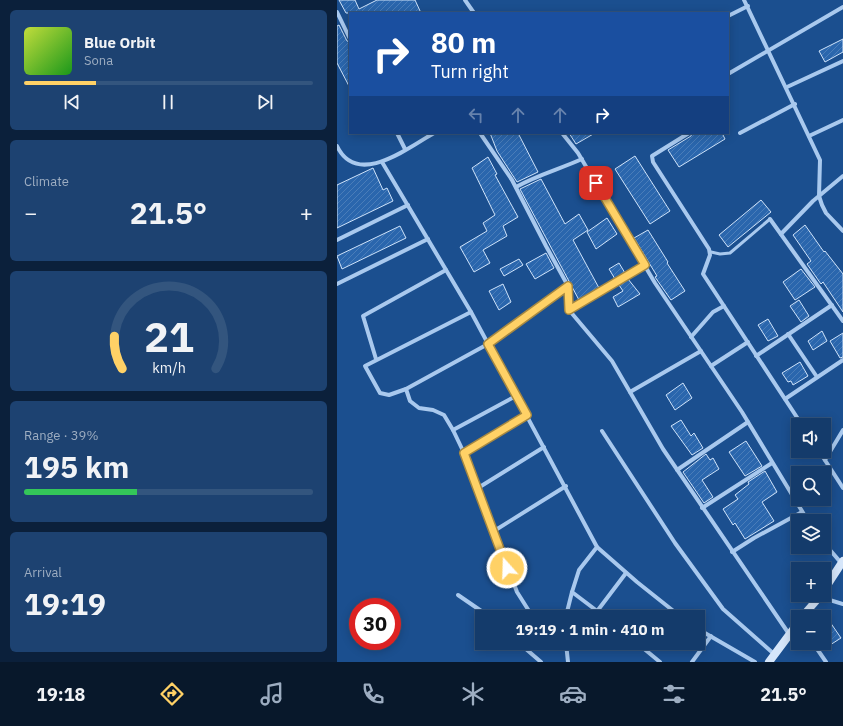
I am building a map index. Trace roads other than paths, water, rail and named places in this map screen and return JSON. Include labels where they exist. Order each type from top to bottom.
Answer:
[{"type":"street","points":[[465,0],[473,12]]},
{"type":"street","points":[[745,0],[820,160],[819,196],[826,213],[843,231]]},
{"type":"street","points":[[729,15],[747,6]]},
{"type":"street","points":[[729,73],[843,7]]},
{"type":"street","points":[[337,12],[349,36]]},
{"type":"street","points":[[787,88],[843,60]]},
{"type":"street","points":[[740,133],[795,104]]},
{"type":"street","points":[[809,136],[843,120]]},
{"type":"street","points":[[398,134],[405,149]]},
{"type":"street","points":[[337,146],[341,153],[353,162],[364,166],[382,162],[432,134]]},
{"type":"street","points":[[481,134],[516,187],[568,286],[569,310],[612,361],[677,470],[732,552],[790,634],[769,662]]},
{"type":"street","points":[[563,134],[582,159],[645,265],[748,422],[802,512],[754,538],[732,552]]},
{"type":"street","points":[[687,134],[652,156],[651,159],[711,252],[703,274],[797,418]]},
{"type":"street","points":[[516,187],[536,176],[582,159]]},
{"type":"street","points":[[382,162],[471,312],[566,486],[597,547],[626,573],[672,610]]},
{"type":"street","points":[[781,234],[819,196],[843,176]]},
{"type":"street","points":[[337,240],[408,205]]},
{"type":"street","points":[[770,220],[843,321]]},
{"type":"street","points":[[337,283],[428,239]]},
{"type":"street","points":[[569,310],[645,265]]},
{"type":"street","points":[[376,359],[363,316],[446,270]]},
{"type":"street","points":[[471,312],[376,359],[365,366],[380,393],[389,395],[406,389],[488,344],[568,286]]},
{"type":"street","points":[[756,356],[832,305]]},
{"type":"street","points":[[691,337],[713,312],[724,306]]},
{"type":"street","points":[[788,334],[817,377]]},
{"type":"street","points":[[711,366],[748,342]]},
{"type":"street","points":[[630,392],[701,352]]},
{"type":"street","points":[[785,399],[843,360]]},
{"type":"street","points":[[406,389],[410,401],[419,408],[433,410],[444,415],[453,430],[478,488],[517,592],[529,610]]},
{"type":"street","points":[[453,430],[516,396]]},
{"type":"street","points":[[464,453],[527,415]]},
{"type":"street","points":[[677,470],[748,422]]},
{"type":"street","points":[[843,430],[825,460],[843,488]]},
{"type":"street","points":[[602,431],[675,543],[723,609],[774,654]]},
{"type":"street","points":[[478,488],[544,447]]},
{"type":"street","points":[[702,508],[772,463]]},
{"type":"street","points":[[494,531],[566,486]]},
{"type":"street","points":[[568,610],[579,570],[597,547]]},
{"type":"street","points":[[831,551],[842,563],[831,579]]},
{"type":"street","points":[[572,592],[598,610],[626,573]]},
{"type":"street","points":[[458,596],[479,610]]},
{"type":"street","points":[[831,599],[843,604]]},
{"type":"street","points":[[808,610],[814,602]]},
{"type":"street","points":[[705,633],[755,662]]},
{"type":"street","points":[[692,662],[711,636]]},
{"type":"street","points":[[527,650],[541,662]]},
{"type":"street","points":[[567,650],[568,662]]},
{"type":"street","points":[[645,650],[660,662]]},
{"type":"street","points":[[818,650],[826,662]]},
{"type":"lane","points":[[711,252],[720,254],[730,253],[770,220]]}]
